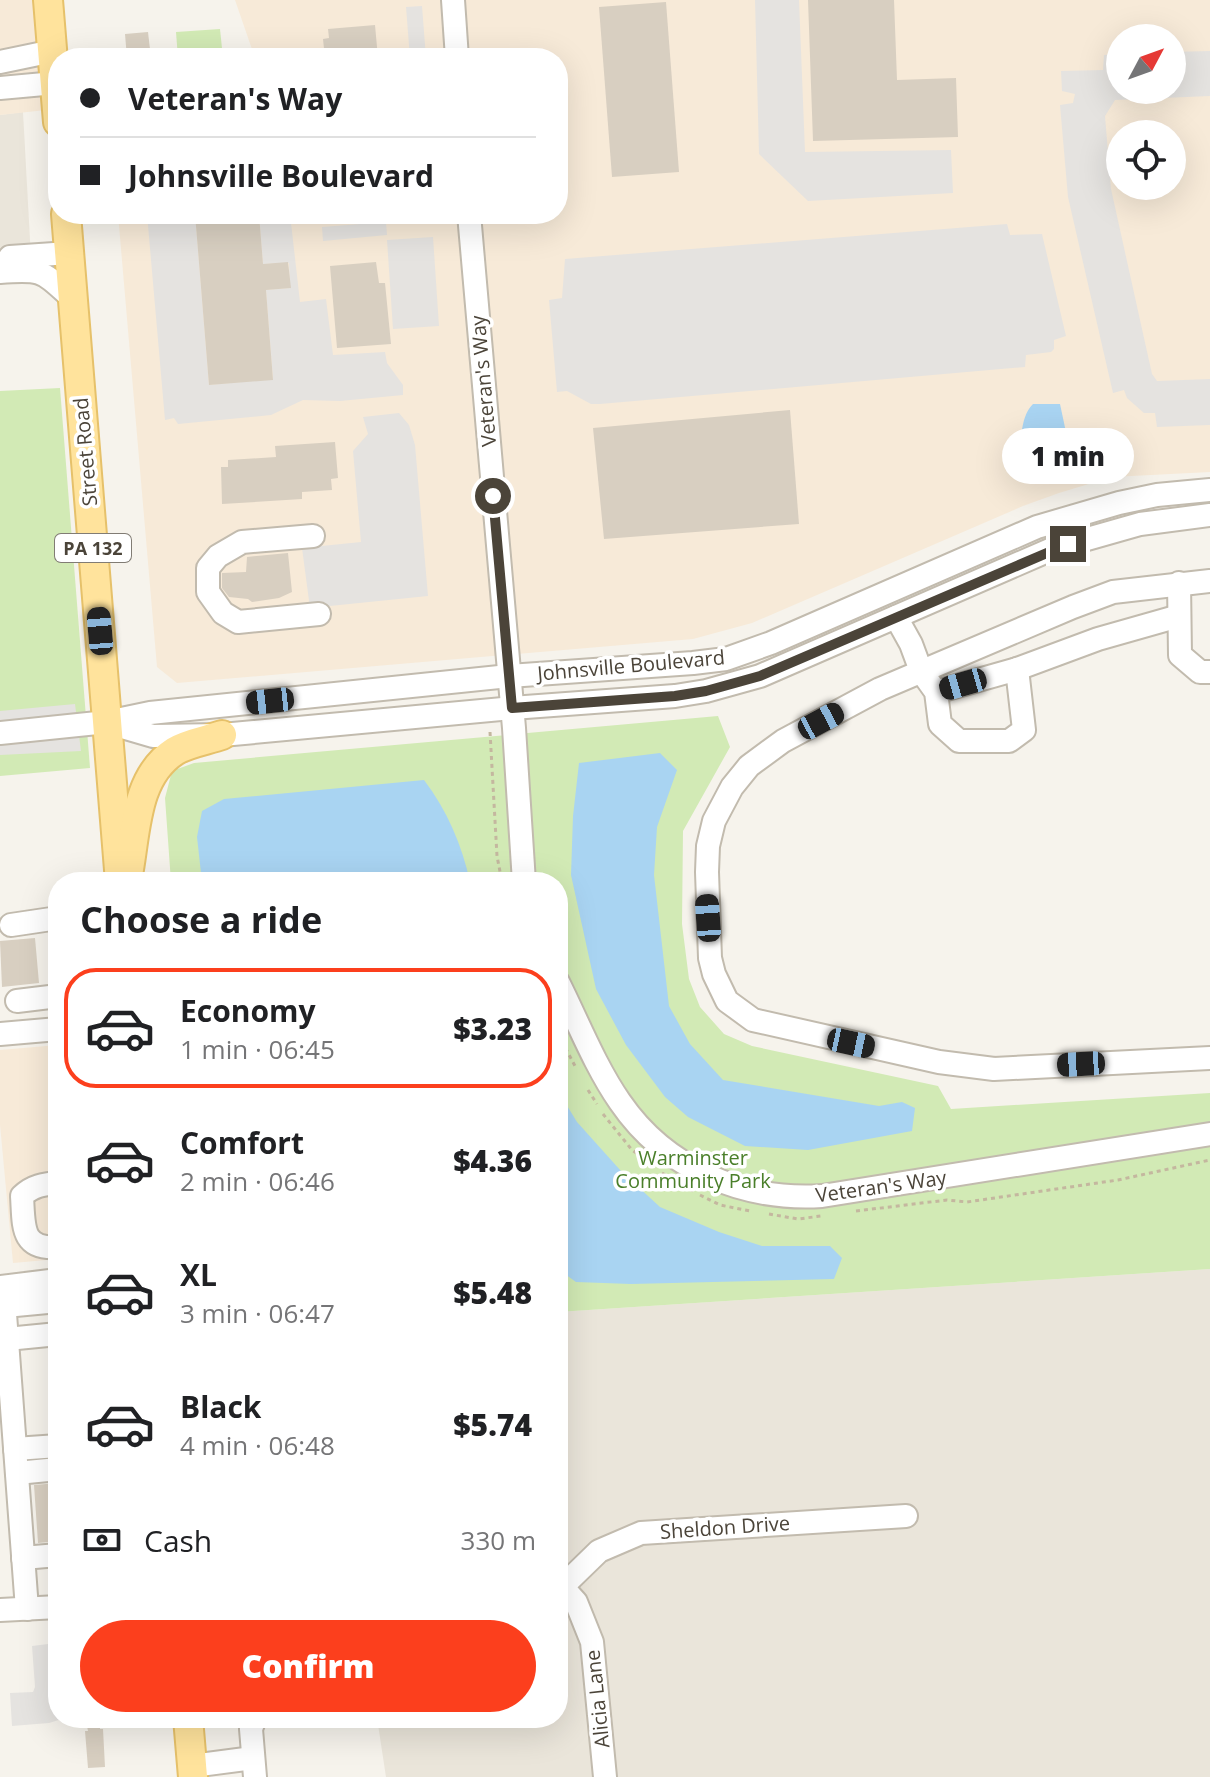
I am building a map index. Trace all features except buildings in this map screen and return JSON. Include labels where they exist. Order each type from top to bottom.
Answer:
[{"type":"main road","points":[[48,0],[53,48]]},
{"type":"main road","name":"Street Road","points":[[67,224],[119,872]]},
{"type":"main road","points":[[129,872],[142,793],[151,775],[175,751],[222,735]]},
{"type":"main road","points":[[189,1728],[193,1772]]},
{"type":"street","points":[[453,0],[456,48]]},
{"type":"street","points":[[0,62],[48,52]]},
{"type":"street","points":[[0,88],[48,84]]},
{"type":"street","name":"Veteran's Way","points":[[470,224],[523,872]]},
{"type":"street","points":[[0,257],[69,253]]},
{"type":"street","points":[[0,272],[37,270],[45,273],[73,299]]},
{"type":"street","name":"Johnsville Boulevard","points":[[107,722],[150,713],[509,676],[726,659],[771,643],[1052,522],[1092,509],[1157,495],[1210,490]]},
{"type":"street","name":"Johnsville Boulevard","points":[[107,722],[153,736],[222,735],[706,691],[760,676],[1052,549],[1140,524],[1210,515]]},
{"type":"street","points":[[313,536],[242,542],[218,556],[208,568],[208,592],[223,613],[238,622],[319,614]]},
{"type":"street","points":[[1210,581],[1113,592],[880,689],[783,741],[762,755],[732,787],[722,804],[708,846],[707,901],[710,958],[718,986],[737,1011],[764,1023],[939,1062],[994,1069],[1210,1058]]},
{"type":"street","points":[[1179,583],[1180,655],[1200,672],[1210,672]]},
{"type":"street","points":[[936,692],[1179,616]]},
{"type":"street","points":[[896,617],[921,671],[936,692],[940,724],[959,741],[1009,741],[1024,730],[1017,669]]},
{"type":"street","points":[[0,733],[107,722]]},
{"type":"street","points":[[11,925],[48,919]]},
{"type":"street","points":[[17,1001],[48,997]]},
{"type":"street","name":"Veteran's Way","points":[[568,1002],[618,1099],[654,1142],[714,1180],[758,1192],[799,1197],[822,1196],[1210,1134]]},
{"type":"street","points":[[0,1034],[48,1030]]},
{"type":"street","points":[[48,1184],[28,1189],[22,1196],[24,1232],[33,1243],[48,1248]]},
{"type":"street","points":[[3,1293],[48,1282]]},
{"type":"street","points":[[3,1293],[48,1300]]},
{"type":"street","points":[[3,1293],[13,1459],[27,1609]]},
{"type":"street","points":[[7,1339],[48,1335]]},
{"type":"street","points":[[13,1459],[48,1449]]},
{"type":"street","points":[[13,1459],[48,1457]]},
{"type":"street","points":[[13,1459],[48,1467]]},
{"type":"street","name":"Sheldon Drive","points":[[568,1577],[599,1551],[641,1533],[906,1516]]},
{"type":"street","points":[[23,1558],[48,1556]]},
{"type":"street","name":"Alicia Lane","points":[[568,1593],[576,1602],[592,1642],[605,1777]]},
{"type":"street","points":[[0,1610],[48,1608]]},
{"type":"street","points":[[193,1772],[254,1768],[251,1728]]},
{"type":"path","points":[[490,732],[500,872]]},
{"type":"shaded area","points":[[0,0],[35,0],[46,110],[0,115]]},
{"type":"shaded area","points":[[235,0],[1210,0],[1210,472],[1112,477],[1059,493],[752,623],[693,639],[177,683],[157,667],[119,224],[568,224],[568,48],[252,48]]},
{"type":"shaded area","points":[[755,0],[799,0],[805,152],[951,150],[953,193],[808,201],[759,154]]},
{"type":"shaded area","points":[[422,6],[425,48],[409,48],[406,7]]},
{"type":"shaded area","points":[[1210,51],[1210,96],[1186,97],[1186,52]]},
{"type":"shaded area","points":[[1104,55],[1106,104],[1112,104],[1105,116],[1106,200],[1113,200],[1152,374],[1157,381],[1210,379],[1210,425],[1157,427],[1155,413],[1144,413],[1127,398],[1124,390],[1113,393],[1068,197],[1060,105],[1073,103],[1075,94],[1062,91],[1061,71],[1103,70]]},
{"type":"shaded area","points":[[23,112],[32,276],[0,279],[0,115]]},
{"type":"shaded area","points":[[148,224],[196,224],[209,385],[273,379],[266,290],[290,288],[289,263],[263,264],[260,224],[291,224],[300,302],[326,299],[333,355],[385,352],[387,363],[403,385],[403,395],[340,401],[303,400],[271,415],[178,424],[174,418],[165,420]]},
{"type":"shaded area","points":[[386,224],[387,235],[323,241],[322,227]]},
{"type":"shaded area","points":[[1007,224],[1010,235],[1042,234],[1066,336],[1054,340],[1051,352],[1026,355],[1025,367],[600,404],[591,404],[567,391],[557,392],[549,300],[562,298],[565,259]]},
{"type":"shaded area","points":[[433,237],[439,326],[393,329],[387,240]]},
{"type":"shaded area","points":[[399,413],[409,425],[415,445],[428,596],[310,608],[302,548],[361,542],[353,451],[368,434],[363,417]]},
{"type":"shaded area","points":[[75,704],[81,751],[0,755],[0,711]]},
{"type":"shaded area","points":[[48,1046],[48,1260],[13,1263],[0,1125],[0,1050]]},
{"type":"shaded area","points":[[1210,1269],[1210,1777],[386,1777],[379,1728],[568,1728],[568,1311]]},
{"type":"shaded area","points":[[48,1644],[48,1723],[12,1726],[10,1693],[33,1692],[35,1687],[32,1646]]},
{"type":"green space","points":[[220,29],[222,48],[177,48],[176,32]]},
{"type":"green space","points":[[60,388],[90,768],[0,776],[0,391]]},
{"type":"green space","name":"Warminster Community Park","points":[[718,716],[730,747],[683,831],[682,924],[689,979],[700,1007],[724,1034],[752,1046],[938,1086],[951,1109],[1210,1093],[1210,1269],[568,1311],[568,872],[170,872],[165,798],[172,771],[194,763]]},
{"type":"water","points":[[1033,404],[1060,404],[1070,451],[1021,471],[1023,425]]},
{"type":"water","points":[[660,753],[677,770],[657,827],[654,875],[669,1006],[690,1044],[723,1080],[879,1106],[902,1102],[915,1108],[912,1131],[808,1150],[745,1146],[688,1117],[665,1097],[626,1045],[596,989],[571,875],[579,763]]},
{"type":"water","points":[[424,780],[453,828],[467,872],[201,872],[197,837],[202,811],[224,799]]},
{"type":"water","points":[[568,1107],[577,1122],[621,1171],[660,1207],[762,1246],[830,1246],[842,1258],[834,1279],[631,1284],[576,1282],[568,1276]]},
{"type":"route","points":[[493,496],[512,708],[675,696],[760,676],[1068,544]]}]
